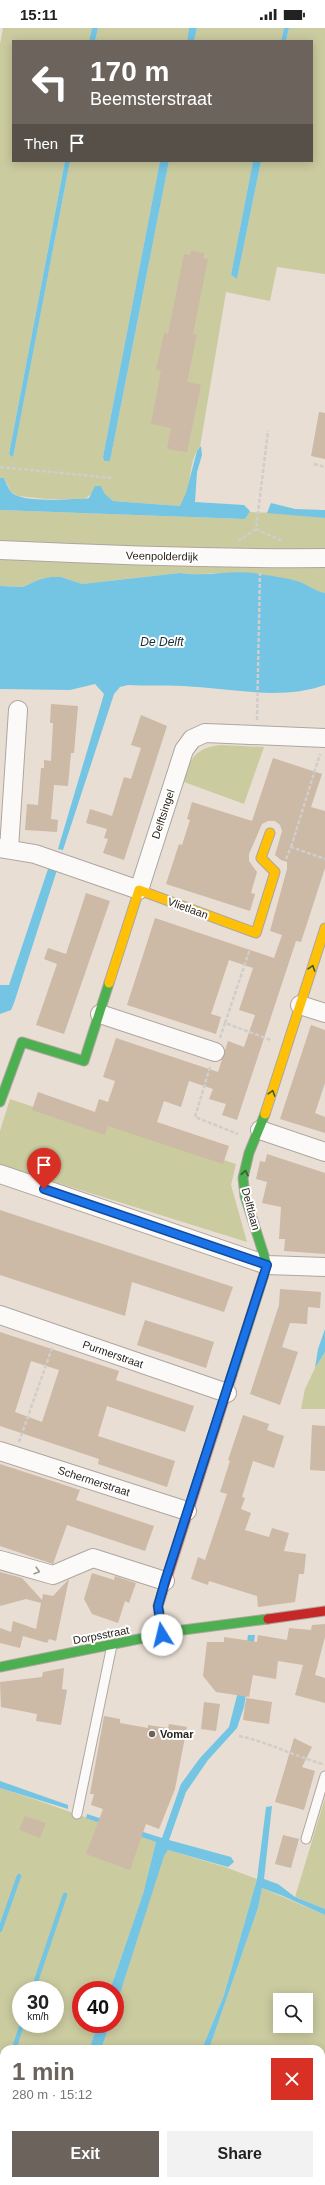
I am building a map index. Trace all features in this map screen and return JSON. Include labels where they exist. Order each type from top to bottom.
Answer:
[{"type":"street","name":"Veenpolderdijk","points":[[0,550],[123,555],[325,558]]},
{"type":"street","points":[[0,1102],[22,1042],[84,1061],[139,890],[35,854],[4,849],[18,710]]},
{"type":"street","name":"Delftsingel","points":[[139,890],[184,750],[192,739],[205,733],[323,745]]},
{"type":"street","points":[[256,933],[275,872],[261,858],[270,833]]},
{"type":"street","name":"Vlietlaan","points":[[139,890],[256,933]]},
{"type":"street","name":"Delftlaan","points":[[267,1265],[245,1196],[243,1178],[249,1153],[258,1135],[325,928]]},
{"type":"street","points":[[300,1005],[325,1013]]},
{"type":"street","points":[[100,1014],[215,1052]]},
{"type":"street","points":[[258,1135],[325,1152]]},
{"type":"street","points":[[0,1174],[267,1265],[325,1268]]},
{"type":"street","points":[[162,1635],[158,1606],[165,1581],[227,1393],[267,1265]]},
{"type":"street","name":"Purmerstraat","points":[[0,1315],[227,1393]]},
{"type":"street","name":"Schermerstraat","points":[[7,1453],[187,1511]]},
{"type":"street","points":[[0,1560],[53,1575],[93,1558],[165,1581]]},
{"type":"street","name":"Dorpsstraat","points":[[0,1667],[183,1630],[325,1611]]},
{"type":"lane","points":[[77,1814],[112,1645]]},
{"type":"lane","points":[[306,1839],[325,1776]]},
{"type":"path","points":[[256,528],[268,431]]},
{"type":"path","points":[[314,464],[325,467]]},
{"type":"path","points":[[0,467],[112,478]]},
{"type":"path","points":[[258,706],[260,570]]},
{"type":"path","points":[[275,872],[283,867],[291,847],[323,745]]},
{"type":"path","points":[[291,847],[325,859]]},
{"type":"path","points":[[256,933],[215,1052],[195,1117],[258,1135]]},
{"type":"path","points":[[226,1023],[287,1046]]},
{"type":"path","points":[[7,1453],[57,1334]]},
{"type":"path","points":[[239,1736],[262,1741],[297,1757],[325,1765]]},
{"type":"green space","points":[[3,28],[92,28],[89,40],[12,40],[12,162],[65,162],[9,454],[13,456],[70,162],[160,162],[103,457],[104,461],[110,461],[169,162],[253,162],[231,275],[237,279],[261,162],[313,162],[313,40],[286,40],[289,28],[325,28],[325,274],[277,267],[270,301],[226,292],[200,447],[193,461],[187,492],[180,506],[113,501],[105,494],[101,486],[85,499],[46,499],[18,496],[11,492],[4,478],[0,478],[0,44]]},
{"type":"green space","points":[[98,28],[189,28],[187,40],[95,40]]},
{"type":"green space","points":[[197,28],[284,28],[281,40],[194,40]]},
{"type":"green space","points":[[0,510],[245,519],[249,512],[282,513],[325,518],[325,552],[0,543]]},
{"type":"green space","points":[[0,556],[325,562],[325,593],[314,591],[297,581],[213,573],[196,575],[180,573],[82,584],[61,577],[50,577],[38,580],[23,587],[0,586]]},
{"type":"green space","points":[[221,745],[264,747],[244,804],[184,782],[188,766],[195,755],[206,748]]},
{"type":"green space","points":[[10,1099],[106,1131],[109,1123],[236,1164],[231,1185],[247,1242],[0,1165],[0,1131]]},
{"type":"green space","points":[[325,1352],[325,1409],[301,1409],[305,1389]]},
{"type":"green space","points":[[0,1788],[156,1842],[143,1894],[113,1981],[72,1981],[72,2033],[95,2033],[90,2045],[0,2045]]},
{"type":"green space","points":[[325,1798],[325,1909],[295,1897]]},
{"type":"green space","points":[[168,1850],[225,1867],[257,1879],[224,1995],[204,2045],[102,2045],[107,2033],[124,2033],[124,1981],[163,1856]]},
{"type":"green space","points":[[262,1888],[325,1915],[325,2045],[210,2045],[258,1908]]},
{"type":"water","points":[[92,28],[98,28],[95,40],[89,40]]},
{"type":"water","points":[[189,28],[197,28],[194,40],[187,40]]},
{"type":"water","points":[[284,28],[289,28],[286,40],[281,40]]},
{"type":"water","points":[[65,162],[70,162],[13,457],[9,454]]},
{"type":"water","points":[[160,162],[169,162],[110,461],[104,461],[103,457]]},
{"type":"water","points":[[253,162],[261,162],[237,279],[231,275]]},
{"type":"water","points":[[201,446],[202,455],[197,472],[195,502],[244,505],[250,511],[245,519],[0,510],[0,478],[4,478],[11,492],[17,496],[26,498],[46,500],[85,499],[89,498],[95,486],[101,486],[105,494],[113,501],[180,506],[186,493],[197,451]]},
{"type":"water","points":[[271,503],[295,509],[325,510],[325,518],[267,513]]},
{"type":"water","name":"De Delft","points":[[180,573],[254,573],[297,581],[317,591],[325,593],[325,685],[308,690],[273,693],[176,686],[128,685],[120,687],[114,694],[63,850],[58,849],[104,694],[95,684],[70,690],[0,689],[0,586],[23,587],[38,580],[50,577],[61,577],[82,584]]},
{"type":"water","points":[[48,869],[57,870],[14,1003],[11,1010],[0,1014],[0,985],[9,985]]},
{"type":"water","points":[[325,1329],[325,1352],[315,1368],[318,1349]]},
{"type":"water","points":[[248,1635],[255,1635],[244,1707],[237,1728],[208,1760],[186,1792],[169,1840],[231,1857],[234,1862],[228,1867],[168,1850],[164,1856],[124,1981],[113,1981],[143,1894],[156,1842],[86,1818],[87,1814],[162,1838],[181,1784],[200,1758],[229,1727],[243,1672]]},
{"type":"water","points":[[0,1781],[68,1805],[68,1809],[0,1788]]},
{"type":"water","points":[[272,1806],[264,1879],[278,1884],[295,1897],[325,1909],[325,1915],[262,1888],[258,1908],[210,2045],[204,2045],[224,1995],[257,1879],[266,1807]]},
{"type":"water","points":[[95,2033],[107,2033],[102,2045],[90,2045]]},
{"type":"building","points":[[191,251],[204,253],[203,258],[208,259],[193,334],[197,334],[187,382],[201,385],[187,452],[167,449],[171,428],[151,424],[161,371],[156,370],[164,333],[168,334],[184,254],[190,255]]},
{"type":"building","points":[[319,412],[325,413],[325,459],[311,456]]},
{"type":"building","points":[[51,704],[78,706],[74,753],[71,753],[68,786],[54,785],[51,819],[58,820],[57,832],[25,830],[27,804],[38,805],[41,768],[44,768],[44,760],[51,761],[53,723],[50,723]]},
{"type":"building","points":[[141,715],[167,726],[124,860],[103,853],[108,839],[104,838],[107,829],[86,823],[90,809],[112,816],[124,777],[131,779],[141,748],[131,745]]},
{"type":"building","points":[[273,758],[322,774],[311,807],[325,811],[325,868],[301,942],[296,941],[237,1120],[222,1115],[226,1104],[209,1099],[213,1089],[189,1081],[181,1107],[164,1101],[157,1122],[229,1146],[223,1164],[108,1126],[105,1135],[32,1110],[38,1092],[95,1112],[99,1099],[108,1102],[115,1081],[103,1077],[116,1038],[218,1072],[228,1041],[244,1047],[255,1015],[239,1010],[253,968],[229,960],[211,1014],[221,1017],[216,1034],[127,1005],[155,918],[274,958],[282,935],[270,931],[287,869],[287,862],[281,860],[275,855],[282,831],[280,825],[275,821],[268,821],[262,824],[249,854],[249,861],[257,872],[251,893],[255,894],[250,911],[166,884],[179,844],[182,845],[190,820],[187,819],[192,802],[252,821]]},
{"type":"building","points":[[86,893],[110,901],[64,1034],[36,1025],[57,964],[44,959],[48,948],[66,954]]},
{"type":"building","points":[[311,1025],[325,1030],[325,1083],[315,1113],[325,1117],[325,1133],[280,1119]]},
{"type":"building","points":[[267,1154],[325,1173],[325,1254],[284,1251],[285,1239],[279,1239],[281,1207],[262,1203],[267,1182],[256,1179],[260,1161],[265,1162]]},
{"type":"building","points":[[0,1210],[233,1287],[224,1312],[132,1282],[125,1316],[0,1275]]},
{"type":"building","points":[[280,1289],[321,1292],[320,1308],[308,1307],[307,1324],[290,1323],[282,1347],[298,1352],[280,1405],[250,1394],[279,1305]]},
{"type":"building","points":[[145,1320],[214,1342],[206,1368],[137,1345]]},
{"type":"building","points":[[0,1332],[119,1371],[116,1380],[194,1406],[185,1432],[107,1406],[98,1436],[175,1461],[167,1487],[98,1464],[99,1459],[0,1426]],"holes":[[[31,1361],[59,1370],[42,1422],[15,1412]]]},
{"type":"building","points":[[243,1415],[269,1424],[267,1430],[284,1436],[274,1468],[253,1461],[242,1497],[245,1498],[241,1509],[251,1513],[245,1530],[269,1537],[272,1528],[289,1533],[284,1551],[306,1554],[304,1574],[299,1574],[295,1602],[258,1607],[257,1596],[209,1581],[208,1585],[191,1579],[198,1557],[205,1560],[227,1494],[220,1492],[230,1461],[228,1460]]},
{"type":"building","points":[[312,1425],[325,1426],[325,1471],[310,1470]]},
{"type":"building","points":[[0,1464],[80,1490],[76,1500],[154,1526],[145,1551],[67,1525],[53,1564],[0,1546]]},
{"type":"building","points":[[0,1572],[22,1578],[42,1600],[43,1594],[53,1596],[69,1579],[56,1641],[49,1639],[47,1643],[23,1636],[20,1648],[0,1643],[0,1628],[11,1632],[13,1621],[36,1629],[41,1603],[26,1599],[0,1606]]},
{"type":"building","points":[[92,1573],[114,1580],[115,1576],[136,1583],[129,1603],[125,1601],[118,1623],[92,1614],[84,1599]]},
{"type":"building","points":[[325,1624],[325,1637],[315,1675],[325,1678],[325,1703],[295,1695],[303,1665],[278,1661],[276,1679],[253,1675],[249,1697],[216,1692],[203,1676],[207,1642],[224,1642],[224,1637],[257,1642],[258,1635],[287,1640],[289,1628],[311,1630],[312,1625]]},
{"type":"building","points":[[64,1668],[62,1689],[67,1690],[61,1725],[36,1721],[37,1714],[1,1707],[0,1682],[42,1677],[43,1672]]},
{"type":"building","points":[[246,1698],[272,1702],[269,1724],[243,1720]]},
{"type":"building","points":[[204,1702],[220,1704],[216,1731],[201,1729]]},
{"type":"building","points":[[104,1716],[120,1719],[120,1723],[148,1728],[148,1725],[168,1728],[169,1724],[187,1727],[175,1789],[159,1829],[146,1824],[130,1870],[86,1854],[103,1809],[91,1805],[94,1794],[90,1794]]},
{"type":"building","points":[[294,1738],[312,1747],[302,1767],[315,1771],[304,1810],[275,1802]]},
{"type":"building","points":[[25,1816],[46,1823],[40,1838],[19,1830]]},
{"type":"building","points":[[283,1835],[299,1839],[291,1868],[275,1864]]},
{"type":"waterway","points":[[0,1930],[19,1876]]},
{"type":"waterway","points":[[36,1981],[65,1895]]},
{"type":"waterway","points":[[15,2045],[19,2033]]},
{"type":"traffic: fast","points":[[0,1102],[22,1042],[84,1061],[109,983]]},
{"type":"traffic: fast","points":[[232,1375],[267,1265],[245,1196],[243,1178],[249,1153],[265,1114]]},
{"type":"traffic: fast","points":[[0,1667],[183,1630],[268,1619]]},
{"type":"traffic: slow","points":[[109,983],[139,890],[256,933],[275,872],[261,858],[270,833]]},
{"type":"traffic: slow","points":[[265,1114],[325,928]]},
{"type":"traffic: jam","points":[[163,1635],[158,1606],[232,1375]]},
{"type":"traffic: jam","points":[[268,1619],[325,1611]]},
{"type":"place","name":"Vomar","points":[[152,1734]]},
{"type":"route","points":[[44,1189],[267,1265],[227,1393],[165,1581],[158,1606],[162,1635]]}]
